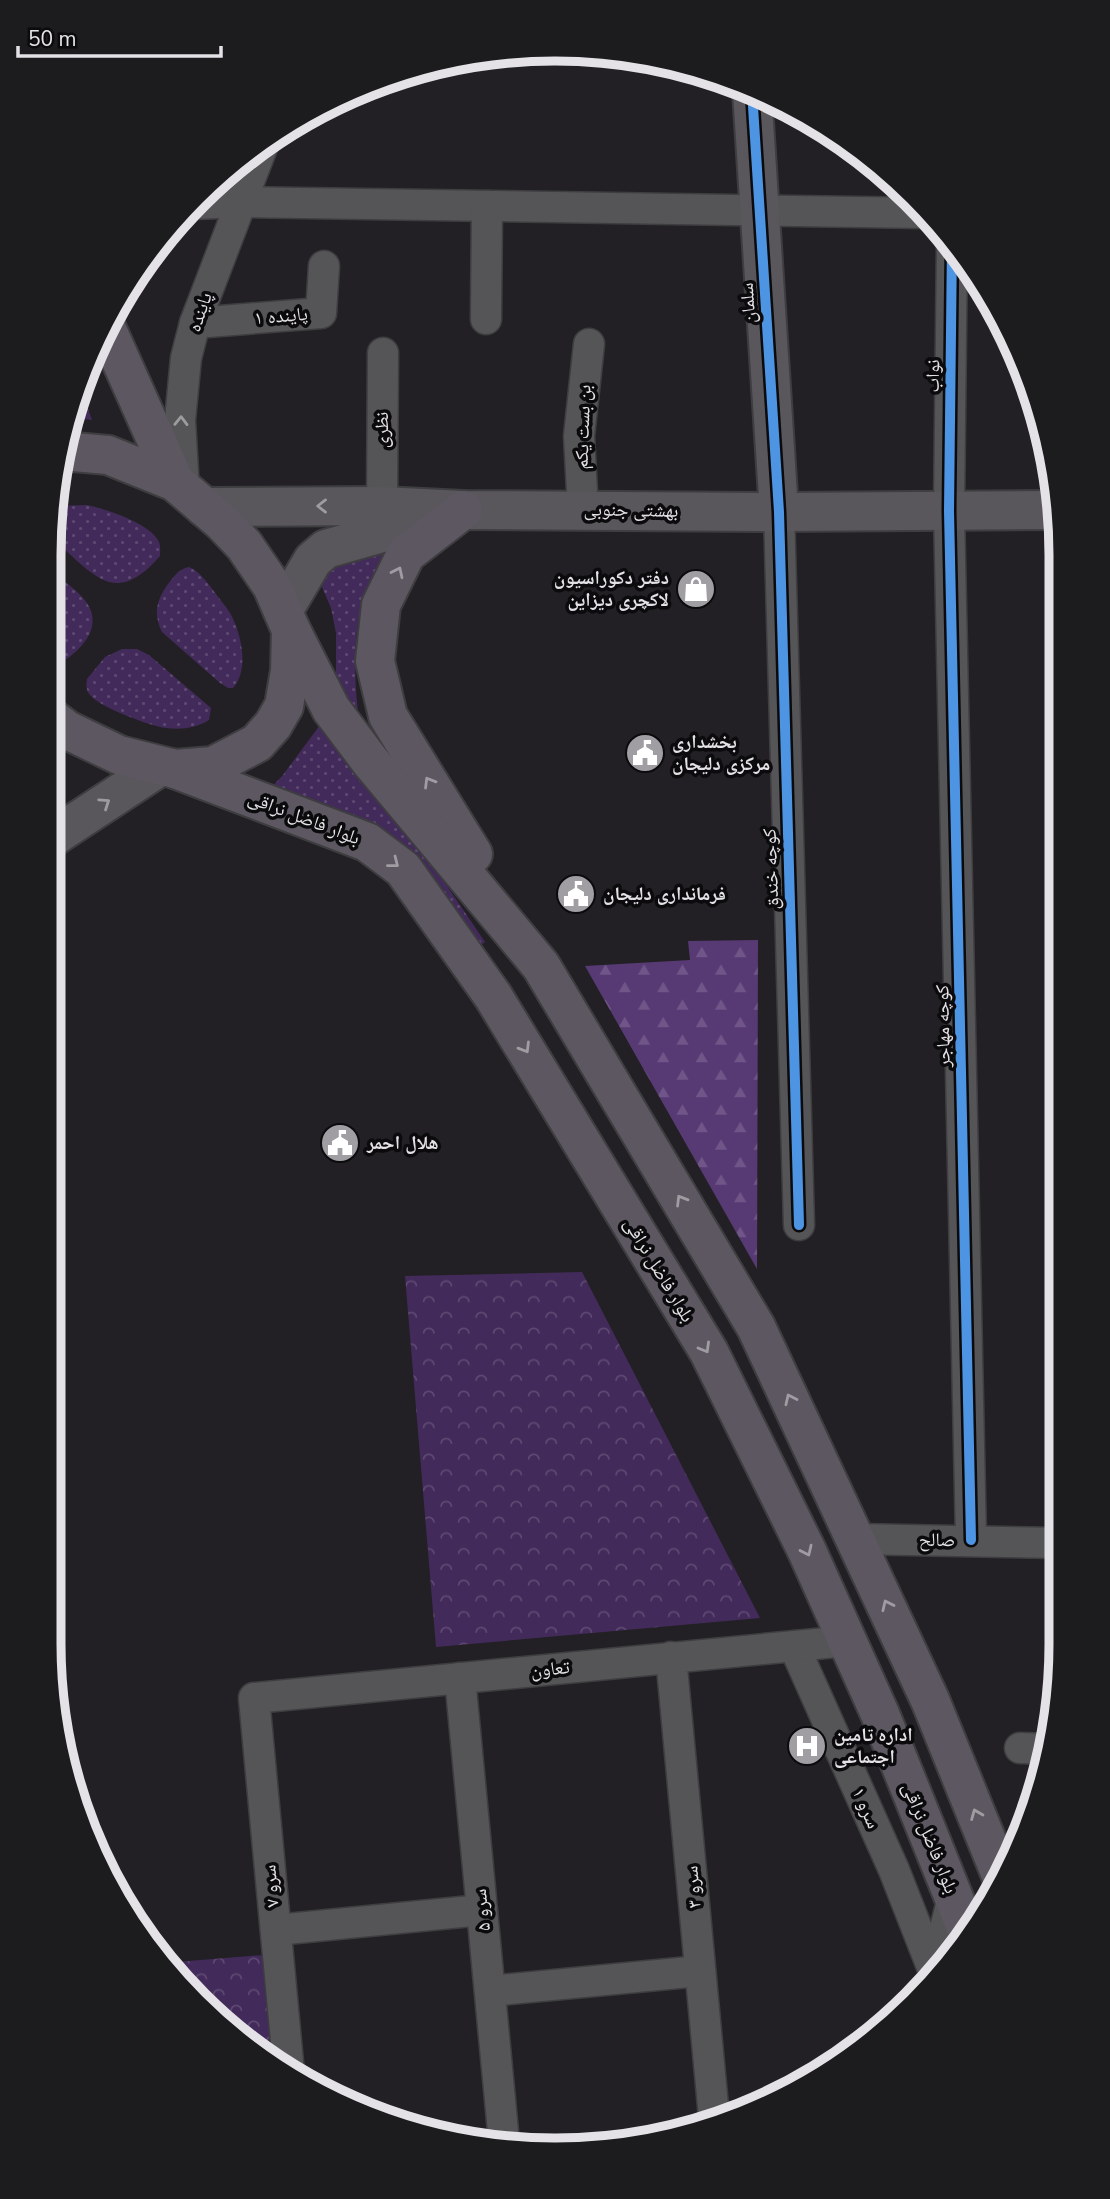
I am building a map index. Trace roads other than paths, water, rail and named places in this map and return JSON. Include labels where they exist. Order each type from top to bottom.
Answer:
[{"type":"main road","name":"سلمان","points":[[753,103],[779,512]]},
{"type":"main road","points":[[112,338],[188,492]]},
{"type":"main road","points":[[72,453],[108,455],[188,492],[244,545],[272,586],[331,709],[370,761],[541,966]]},
{"type":"main road","name":"بهشتی جنوبی","points":[[188,492],[463,510],[1047,510]]},
{"type":"main road","points":[[61,725],[119,755],[168,767],[214,766],[257,743],[285,706],[290,671],[287,621],[313,560],[326,549],[463,510]]},
{"type":"main road","points":[[463,510],[406,555],[381,605],[376,661],[388,716],[756,1327],[930,1700],[997,1865]]},
{"type":"main road","points":[[61,832],[168,767]]},
{"type":"main road","name":"بلوار فاضل نراقی","points":[[168,767],[366,842],[403,869],[493,996],[709,1352],[807,1551],[880,1714],[959,1912]]},
{"type":"street","name":"پاینده","points":[[188,492],[180,420],[186,359],[195,323],[258,160]]},
{"type":"street","points":[[209,203],[910,213]]},
{"type":"street","points":[[486,319],[487,206]]},
{"type":"street","name":"نواب","points":[[949,511],[952,261]]},
{"type":"street","name":"پاینده ۱","points":[[195,323],[321,313],[324,266]]},
{"type":"street","name":"بن بست یکم","points":[[583,510],[579,436],[589,344]]},
{"type":"street","name":"نظری","points":[[382,506],[383,353]]},
{"type":"street","name":"کوچه مهاجر","points":[[949,511],[971,1541]]},
{"type":"street","name":"کوچه خندق","points":[[779,512],[799,1225]]},
{"type":"street","name":"صالح","points":[[856,1539],[1049,1543]]},
{"type":"street","name":"تعاون","points":[[254,1698],[847,1641]]},
{"type":"street","name":"سرو ۱","points":[[794,1646],[894,1870],[931,1964]]},
{"type":"street","name":"سرو ۳","points":[[671,1657],[713,2112]]},
{"type":"street","name":"سرو ۵","points":[[460,1678],[503,2135]]},
{"type":"street","name":"سرو ۷","points":[[254,1698],[288,2059]]},
{"type":"street","points":[[276,1930],[482,1910]]},
{"type":"street","points":[[944,1949],[959,1912]]},
{"type":"street","points":[[490,1991],[701,1970]]},
{"type":"place","name":"دفتر دکوراسیون لاکچری دیزاین","points":[[696,589]]},
{"type":"place","name":"بخشداری مرکزی دلیجان","points":[[645,753]]},
{"type":"place","name":"فرمانداری دلیجان","points":[[576,894]]},
{"type":"place","name":"هلال احمر","points":[[340,1143]]},
{"type":"place","name":"اداره تامین اجتماعی","points":[[807,1746]]}]
